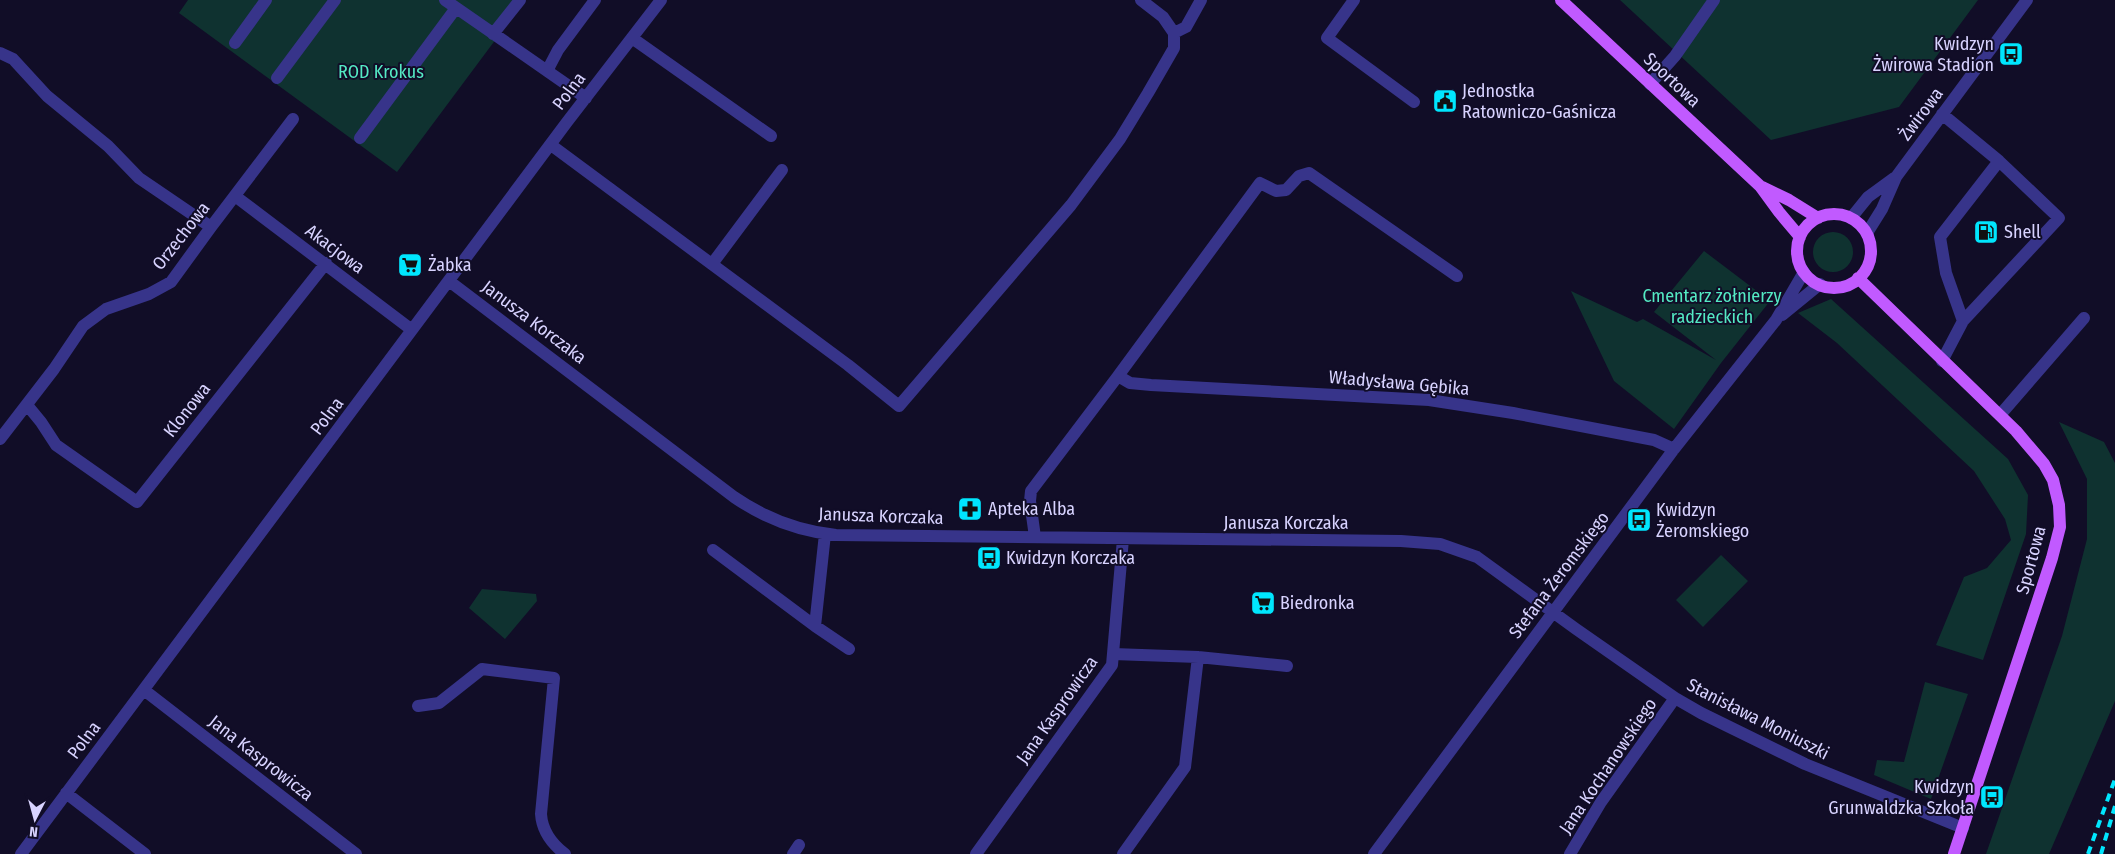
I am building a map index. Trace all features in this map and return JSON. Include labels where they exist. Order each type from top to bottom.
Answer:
[{"type":"main road","name":"Sportowa","points":[[1560,0],[1760,186],[1800,237]]},
{"type":"main road","name":"Sportowa","points":[[1760,186],[1789,200],[1818,218]]},
{"type":"main road","points":[[1829,214],[1840,214],[1851,218],[1860,224],[1867,234],[1871,245],[1871,257],[1866,269],[1858,278],[1840,287],[1820,284],[1804,272],[1799,260],[1800,237],[1807,226],[1818,218],[1829,214]]},
{"type":"main road","name":"Sportowa","points":[[1858,278],[2016,431],[2044,464],[2053,480],[2059,505],[2060,527],[2042,592],[1954,854]]},
{"type":"street","points":[[235,43],[266,0]]},
{"type":"street","points":[[277,78],[335,0]]},
{"type":"street","points":[[493,34],[520,0]]},
{"type":"street","points":[[547,71],[558,50],[595,0]]},
{"type":"street","name":"Polna","points":[[21,854],[661,0]]},
{"type":"street","points":[[551,145],[899,406],[1076,198],[1120,139],[1148,93],[1174,48],[1174,34],[1163,17],[1141,0]]},
{"type":"street","points":[[1174,34],[1186,27],[1201,0]]},
{"type":"street","points":[[1354,0],[1327,38],[1414,102]]},
{"type":"street","points":[[1650,84],[1666,68],[1714,0]]},
{"type":"street","name":"Żwirowa","points":[[1867,234],[1882,209],[1896,177],[2027,0]]},
{"type":"street","points":[[360,138],[451,4],[586,98]]},
{"type":"street","points":[[632,38],[771,136]]},
{"type":"street","points":[[0,53],[13,59],[47,96],[108,146],[139,178],[211,227]]},
{"type":"street","points":[[1942,114],[1999,161],[2059,218],[1963,321],[1942,361]]},
{"type":"street","name":"Orzechowa","points":[[0,439],[27,405],[83,326],[106,309],[149,294],[171,282],[293,119]]},
{"type":"street","points":[[1963,321],[1946,273],[1940,237],[1999,161]]},
{"type":"street","points":[[712,264],[782,170]]},
{"type":"street","points":[[1035,537],[1030,490],[1118,376],[1260,182],[1276,191],[1286,190],[1299,176],[1309,174],[1457,276]]},
{"type":"street","name":"Żwirowa","points":[[1851,218],[1868,198],[1896,177]]},
{"type":"street","name":"Akacjowa","points":[[235,196],[326,263],[412,330]]},
{"type":"street","name":"Klonowa","points":[[27,405],[56,445],[136,502],[326,263]]},
{"type":"street","name":"Stefana Żeromskiego","points":[[1374,854],[1674,449],[1776,320],[1804,272]]},
{"type":"street","name":"Janusza Korczaka","points":[[449,281],[749,507],[782,524],[825,534],[1401,541],[1434,543],[1477,556],[1552,612]]},
{"type":"street","name":"Stefana Żeromskiego","points":[[1776,320],[1820,284]]},
{"type":"street","points":[[2000,415],[2084,318]]},
{"type":"street","name":"Władysława Gębika","points":[[1118,376],[1130,383],[1429,400],[1513,413],[1654,440],[1674,449]]},
{"type":"street","points":[[815,626],[825,534]]},
{"type":"street","name":"Jana Kasprowicza","points":[[976,854],[1112,665],[1123,539]]},
{"type":"street","points":[[713,550],[849,649]]},
{"type":"street","name":"Stanisława Moniuszki","points":[[1552,612],[1675,698],[1701,713],[1805,764],[1963,828]]},
{"type":"street","points":[[1113,654],[1198,657],[1287,666]]},
{"type":"street","points":[[1123,854],[1184,767],[1198,657]]},
{"type":"street","points":[[418,706],[439,703],[482,669],[554,678],[540,802],[541,818],[550,839],[565,854]]},
{"type":"street","name":"Jana Kasprowicza","points":[[144,690],[356,854]]},
{"type":"street","name":"Jana Kochanowskiego","points":[[1570,854],[1619,775],[1675,698]]},
{"type":"street","points":[[66,794],[145,854]]},
{"type":"green space","name":"ROD Krokus","points":[[188,0],[525,0],[397,172],[179,13]]},
{"type":"green space","points":[[1620,0],[1978,0],[1899,107],[1771,140]]},
{"type":"green space","points":[[1837,232],[1844,235],[1850,241],[1853,252],[1852,260],[1844,269],[1837,272],[1829,272],[1822,269],[1814,260],[1813,248],[1816,241],[1825,233]]},
{"type":"green space","name":"Cmentarz żołnierzy radzieckich","points":[[1704,251],[1770,301],[1721,363],[1674,429],[1614,381],[1571,291],[1637,322],[1643,319],[1716,360],[1654,312]]},
{"type":"green space","points":[[1831,299],[2008,459],[2028,495],[2026,534],[1983,660],[1936,645],[1964,577],[1987,568],[2011,540],[2005,519],[1974,471],[1837,343],[1798,313]]},
{"type":"green space","points":[[2059,422],[2104,442],[2115,463],[2115,701],[2049,854],[1986,854],[2062,636],[2087,539],[2087,479]]},
{"type":"green space","points":[[1721,555],[1748,581],[1703,627],[1676,600]]},
{"type":"green space","points":[[482,589],[536,594],[537,601],[505,639],[469,608]]},
{"type":"green space","points":[[1925,682],[1968,694],[1931,799],[1874,775],[1877,760],[1904,762]]},
{"type":"railway","points":[[2088,854],[2115,779]]},
{"type":"railway","points":[[2101,854],[2115,806]]},
{"type":"place","name":"Kwidzyn Żwirowa Stadion","points":[[2011,54]]},
{"type":"place","name":"Jednostka Ratowniczo-Gaśnicza","points":[[1445,101]]},
{"type":"place","name":"Shell","points":[[1986,232]]},
{"type":"place","name":"Żabka","points":[[410,265]]},
{"type":"place","name":"Apteka Alba","points":[[970,509]]},
{"type":"place","name":"Kwidzyn Żeromskiego","points":[[1639,520]]},
{"type":"place","name":"Kwidzyn Korczaka","points":[[989,558]]},
{"type":"place","name":"Biedronka","points":[[1263,603]]},
{"type":"place","name":"Kwidzyn Grunwaldzka Szkoła","points":[[1992,797]]}]
